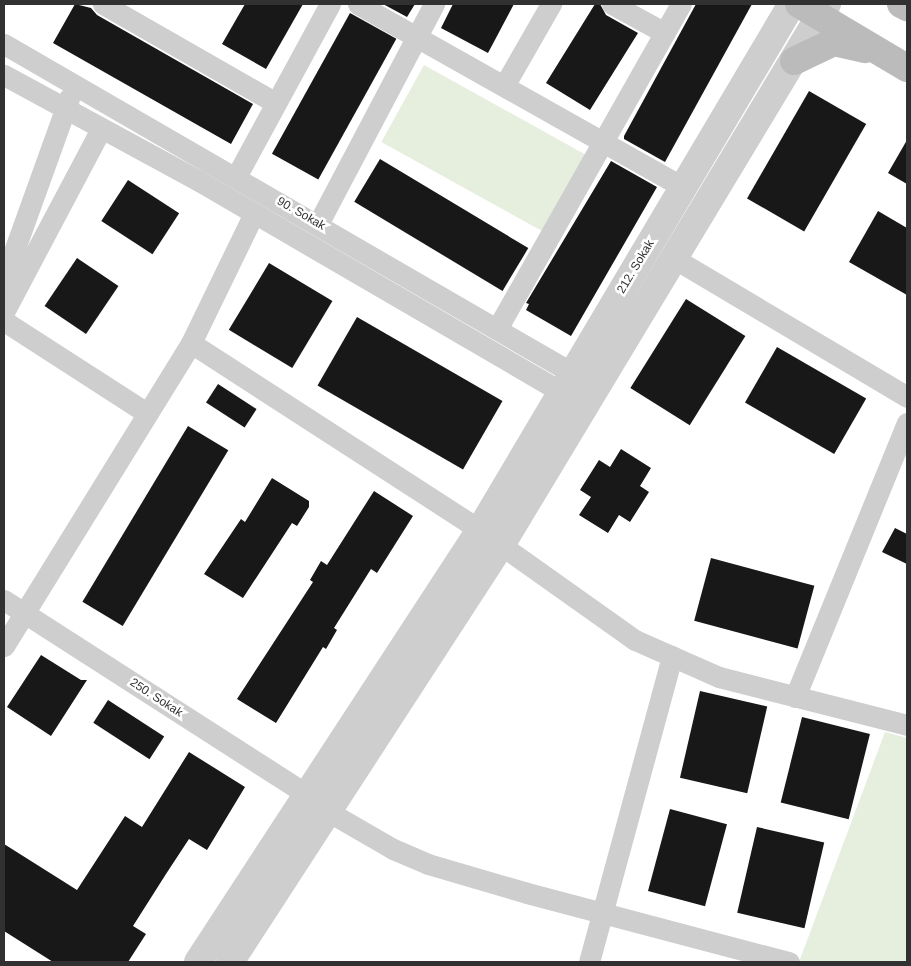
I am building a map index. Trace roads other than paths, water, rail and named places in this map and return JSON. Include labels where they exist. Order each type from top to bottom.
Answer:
[{"type":"main road","points":[[901,4],[907,8]]},
{"type":"main road","points":[[816,8],[907,68]]},
{"type":"main road","points":[[794,61],[834,42],[883,53]]},
{"type":"street","points":[[103,4],[276,103]]},
{"type":"street","points":[[236,177],[330,4]]},
{"type":"street","points":[[358,4],[683,187]]},
{"type":"street","points":[[318,224],[434,4]]},
{"type":"street","points":[[504,86],[551,4]]},
{"type":"street","points":[[612,4],[665,33]]},
{"type":"street","points":[[497,329],[681,4]]},
{"type":"street","name":"212. Sokak","points":[[491,538],[567,383],[792,4]]},
{"type":"street","points":[[198,962],[308,795],[592,397],[794,61],[816,8]]},
{"type":"street","name":"90. Sokak","points":[[4,44],[497,329],[567,383]]},
{"type":"street","name":"90. Sokak","points":[[4,75],[64,110],[592,397]]},
{"type":"street","points":[[4,279],[74,84]]},
{"type":"street","points":[[4,312],[101,129]]},
{"type":"street","points":[[4,646],[191,343],[254,213]]},
{"type":"street","points":[[675,259],[907,397]]},
{"type":"street","points":[[4,321],[147,413]]},
{"type":"street","points":[[191,343],[491,538],[635,640],[719,677],[907,725]]},
{"type":"street","points":[[795,697],[907,423]]},
{"type":"street","points":[[230,962],[329,812],[491,538]]},
{"type":"street","name":"250. Sokak","points":[[4,600],[308,795],[329,812],[393,849],[428,864],[789,962]]},
{"type":"street","points":[[589,962],[604,913],[672,656]]}]
